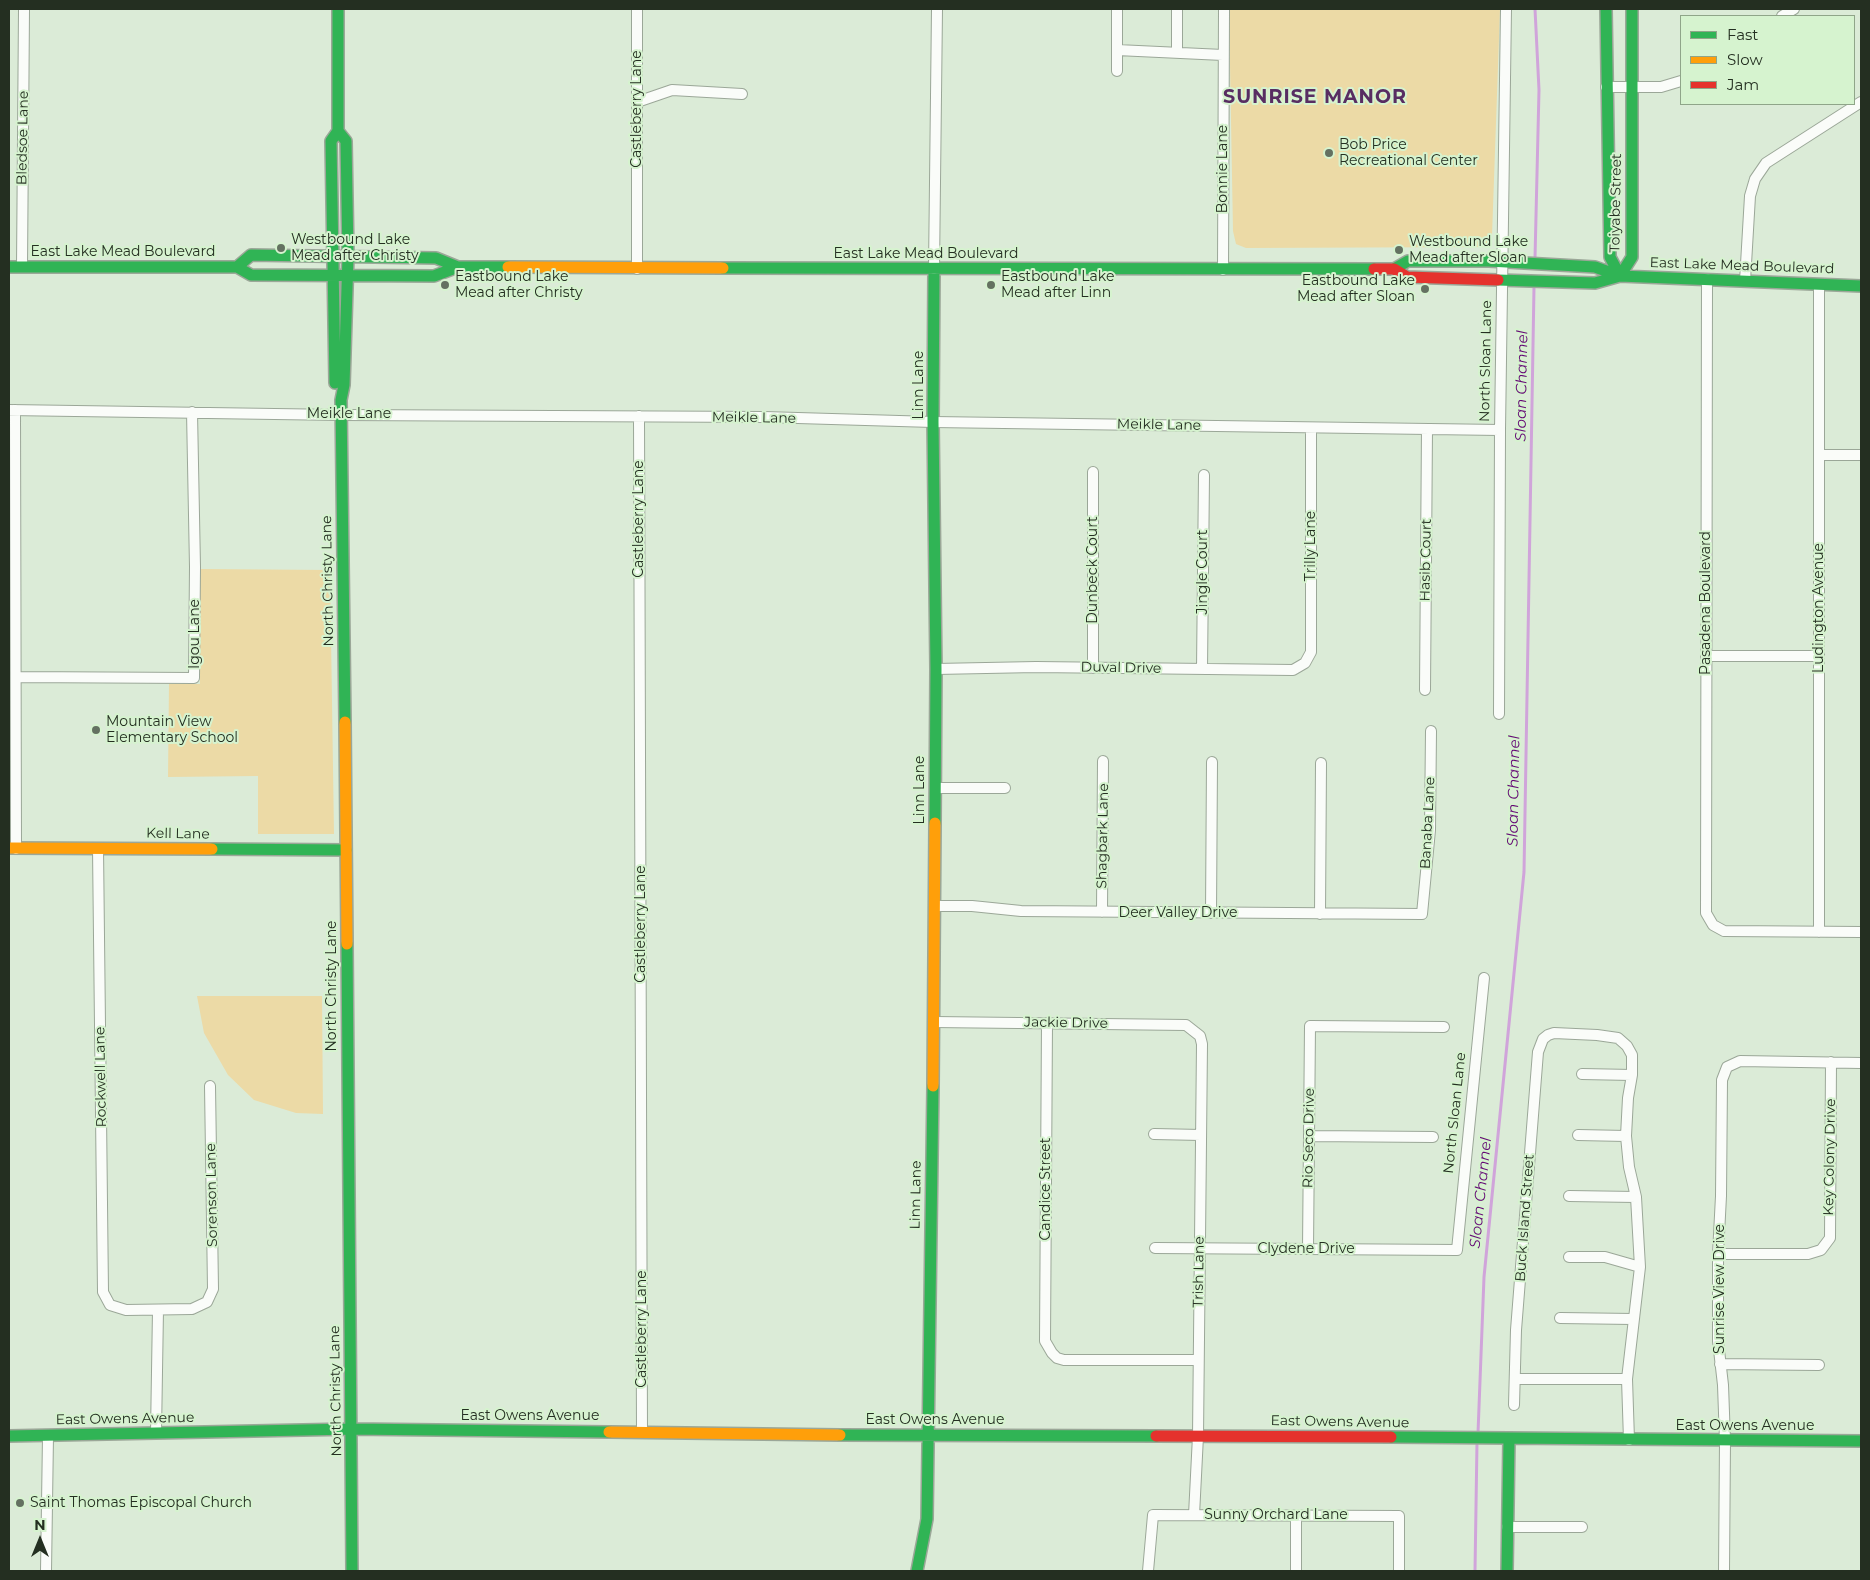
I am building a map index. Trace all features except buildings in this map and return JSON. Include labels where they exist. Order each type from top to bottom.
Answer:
[{"type":"main road","name":"North Christy Lane","points":[[338,9],[338,131],[331,141],[332,275],[335,384],[341,400]]},
{"type":"main road","name":"Toiyabe Street","points":[[1606,9],[1610,257],[1620,276],[1632,257],[1632,9]]},
{"type":"main road","name":"North Christy Lane","points":[[338,131],[346,140],[348,256],[344,385],[341,415],[352,1571]]},
{"type":"main road","name":"East Lake Mead Boulevard","points":[[237,267],[251,255],[436,258],[458,268]]},
{"type":"main road","name":"East Lake Mead Boulevard","points":[[9,267],[237,267],[251,275],[434,276],[458,268],[1394,269],[1408,261],[1502,262],[1595,267],[1620,276]]},
{"type":"main road","name":"Linn Lane","points":[[917,1571],[927,1519],[934,1022],[936,669],[933,422],[934,269]]},
{"type":"main road","name":"East Lake Mead Boulevard","points":[[1394,269],[1407,277],[1518,279],[1595,283],[1620,276],[1861,286]]},
{"type":"main road","name":"Kell Lane","points":[[12,848],[346,850]]},
{"type":"main road","name":"East Owens Avenue","points":[[9,1436],[352,1429],[927,1436],[1198,1436],[1861,1442]]},
{"type":"main road","points":[[1507,1571],[1508,1439]]},
{"type":"street","name":"Bledsoe Lane","points":[[22,267],[24,9]]},
{"type":"street","name":"Castleberry Lane","points":[[637,9],[637,269]]},
{"type":"street","name":"Linn Lane","points":[[934,269],[937,9]]},
{"type":"street","points":[[1117,9],[1117,71]]},
{"type":"street","points":[[1177,9],[1177,52]]},
{"type":"street","name":"Bonnie Lane","points":[[1223,270],[1224,9]]},
{"type":"street","name":"North Sloan Lane","points":[[1500,714],[1500,430],[1506,9]]},
{"type":"street","points":[[1117,50],[1223,55]]},
{"type":"street","points":[[1606,88],[1661,87],[1680,81]]},
{"type":"street","points":[[637,102],[672,90],[742,94]]},
{"type":"street","points":[[1745,281],[1750,196],[1755,180],[1766,164],[1861,102]]},
{"type":"street","name":"Pasadena Boulevard","points":[[1706,279],[1706,913],[1712,925],[1724,931],[1819,932]]},
{"type":"street","name":"Ludington Avenue","points":[[1818,284],[1819,932]]},
{"type":"street","points":[[12,410],[16,677],[12,848]]},
{"type":"street","name":"Meikle Lane","points":[[12,410],[341,415],[764,417],[933,422],[1500,430]]},
{"type":"street","name":"Igou Lane","points":[[16,677],[194,678],[195,567],[192,412]]},
{"type":"street","name":"Castleberry Lane","points":[[639,416],[642,1432]]},
{"type":"street","name":"Trilly Lane","points":[[1305,664],[1311,652],[1311,428]]},
{"type":"street","name":"Hasib Court","points":[[1425,690],[1427,429]]},
{"type":"street","points":[[1819,455],[1861,455]]},
{"type":"street","name":"Dunbeck Court","points":[[1093,472],[1093,668]]},
{"type":"street","name":"Jingle Court","points":[[1202,669],[1204,475]]},
{"type":"street","points":[[1706,656],[1819,656]]},
{"type":"street","name":"Duval Drive","points":[[936,669],[1036,667],[1293,670],[1305,664]]},
{"type":"street","name":"Banaba Lane","points":[[1422,914],[1430,830],[1431,731]]},
{"type":"street","name":"Shagbark Lane","points":[[1102,912],[1103,760]]},
{"type":"street","points":[[1211,913],[1212,762]]},
{"type":"street","points":[[1320,914],[1321,763]]},
{"type":"street","points":[[935,788],[1005,788]]},
{"type":"street","name":"Rockwell Lane","points":[[98,848],[103,1292],[110,1305],[126,1310],[158,1310]]},
{"type":"street","name":"Deer Valley Drive","points":[[934,906],[972,906],[1022,911],[1422,914]]},
{"type":"street","points":[[1819,932],[1861,932]]},
{"type":"street","name":"North Sloan Lane","points":[[1457,1250],[1484,978]]},
{"type":"street","name":"Jackie Drive","points":[[934,1022],[1186,1025],[1196,1032]]},
{"type":"street","name":"Candice Street","points":[[1047,1023],[1045,1341],[1052,1353],[1057,1358],[1064,1360],[1198,1360]]},
{"type":"street","name":"Rio Seco Drive","points":[[1308,1249],[1310,1026],[1444,1027]]},
{"type":"street","name":"Trish Lane","points":[[1194,1515],[1198,1436],[1202,1044],[1200,1036],[1196,1032]]},
{"type":"street","name":"Buck Island Street","points":[[1514,1405],[1516,1330],[1538,1052],[1541,1043],[1548,1035],[1554,1033],[1618,1038],[1627,1046],[1632,1055],[1632,1075]]},
{"type":"street","name":"Sunrise View Drive","points":[[1724,1571],[1725,1441],[1723,1385],[1718,1341],[1722,1080],[1727,1068],[1740,1061],[1832,1062]]},
{"type":"street","points":[[1832,1062],[1861,1063]]},
{"type":"street","name":"Key Colony Drive","points":[[1718,1254],[1808,1254],[1821,1250],[1830,1238],[1832,1062]]},
{"type":"street","points":[[1582,1074],[1632,1075],[1628,1098],[1626,1136],[1628,1167],[1636,1197],[1640,1267],[1627,1379],[1628,1440]]},
{"type":"street","name":"Sorenson Lane","points":[[158,1310],[192,1309],[206,1302],[213,1289],[210,1086]]},
{"type":"street","points":[[1154,1134],[1201,1135]]},
{"type":"street","points":[[1578,1135],[1626,1136]]},
{"type":"street","points":[[1309,1136],[1433,1137]]},
{"type":"street","points":[[1569,1196],[1636,1197]]},
{"type":"street","name":"Clydene Drive","points":[[1155,1248],[1457,1250]]},
{"type":"street","points":[[1569,1256],[1605,1257],[1640,1267]]},
{"type":"street","points":[[156,1433],[158,1310]]},
{"type":"street","points":[[1560,1318],[1633,1319]]},
{"type":"street","points":[[1720,1364],[1819,1365]]},
{"type":"street","points":[[1515,1379],[1627,1379]]},
{"type":"street","points":[[46,1571],[48,1436]]},
{"type":"street","name":"Sunny Orchard Lane","points":[[1148,1571],[1153,1514],[1399,1516],[1399,1571]]},
{"type":"street","points":[[1296,1516],[1296,1571]]},
{"type":"street","points":[[1508,1528],[1582,1527]]},
{"type":"shaded area","points":[[1229,9],[1500,9],[1492,236],[1488,247],[1246,248],[1236,244],[1233,231]]},
{"type":"shaded area","points":[[199,569],[330,570],[334,834],[258,834],[258,776],[168,777],[169,684],[200,684]]},
{"type":"shaded area","points":[[197,996],[322,996],[323,1114],[296,1113],[254,1100],[228,1075],[204,1033]]},
{"type":"waterway","name":"Sloan Channel","points":[[1535,9],[1539,90],[1535,258]]},
{"type":"waterway","name":"Sloan Channel","points":[[1478,1433],[1484,1277],[1524,872],[1534,287]]},
{"type":"waterway","name":"Sloan Channel","points":[[1475,1571],[1477,1442]]},
{"type":"traffic: fast","points":[[335,383],[331,141],[338,131],[338,9]]},
{"type":"traffic: fast","points":[[1606,9],[1610,257],[1620,276],[1632,257],[1632,9]]},
{"type":"traffic: fast","points":[[338,131],[346,141],[348,256],[344,385],[341,400],[345,722]]},
{"type":"traffic: fast","points":[[237,267],[251,255],[436,258],[458,267]]},
{"type":"traffic: fast","points":[[1394,269],[1408,261],[1489,261],[1595,267],[1620,276],[1861,286]]},
{"type":"traffic: fast","points":[[9,267],[237,267],[251,275],[434,276],[458,267],[508,267]]},
{"type":"traffic: fast","points":[[723,268],[1374,269]]},
{"type":"traffic: fast","points":[[934,269],[935,823]]},
{"type":"traffic: fast","points":[[1498,280],[1595,283],[1620,276]]},
{"type":"traffic: fast","points":[[212,849],[346,850]]},
{"type":"traffic: fast","points":[[347,944],[352,1571]]},
{"type":"traffic: fast","points":[[917,1571],[927,1519],[933,1086]]},
{"type":"traffic: fast","points":[[9,1436],[352,1429],[609,1432]]},
{"type":"traffic: fast","points":[[840,1435],[1156,1436]]},
{"type":"traffic: fast","points":[[1391,1437],[1861,1441]]},
{"type":"traffic: fast","points":[[1507,1571],[1509,1439]]},
{"type":"traffic: slow","points":[[508,267],[723,268]]},
{"type":"traffic: slow","points":[[345,722],[347,944]]},
{"type":"traffic: slow","points":[[933,1086],[935,823]]},
{"type":"traffic: slow","points":[[9,848],[212,849]]},
{"type":"traffic: slow","points":[[609,1432],[840,1435]]},
{"type":"traffic: jam","points":[[1374,269],[1394,269],[1407,277],[1498,280]]},
{"type":"traffic: jam","points":[[1156,1436],[1391,1437]]},
{"type":"place","name":"Bob Price Recreational Center","points":[[1329,153]]},
{"type":"place","name":"Westbound Lake Mead after Christy","points":[[281,248]]},
{"type":"place","name":"Westbound Lake Mead after Sloan","points":[[1399,250]]},
{"type":"place","name":"Eastbound Lake Mead after Christy","points":[[445,285]]},
{"type":"place","name":"Eastbound Lake Mead after Linn","points":[[991,285]]},
{"type":"place","name":"Eastbound Lake Mead after Sloan","points":[[1425,289]]},
{"type":"place","name":"Mountain View Elementary School","points":[[96,730]]},
{"type":"place","name":"Saint Thomas Episcopal Church","points":[[20,1503]]},
{"type":"district","name":"SUNRISE MANOR","points":[[1315,97]]}]
